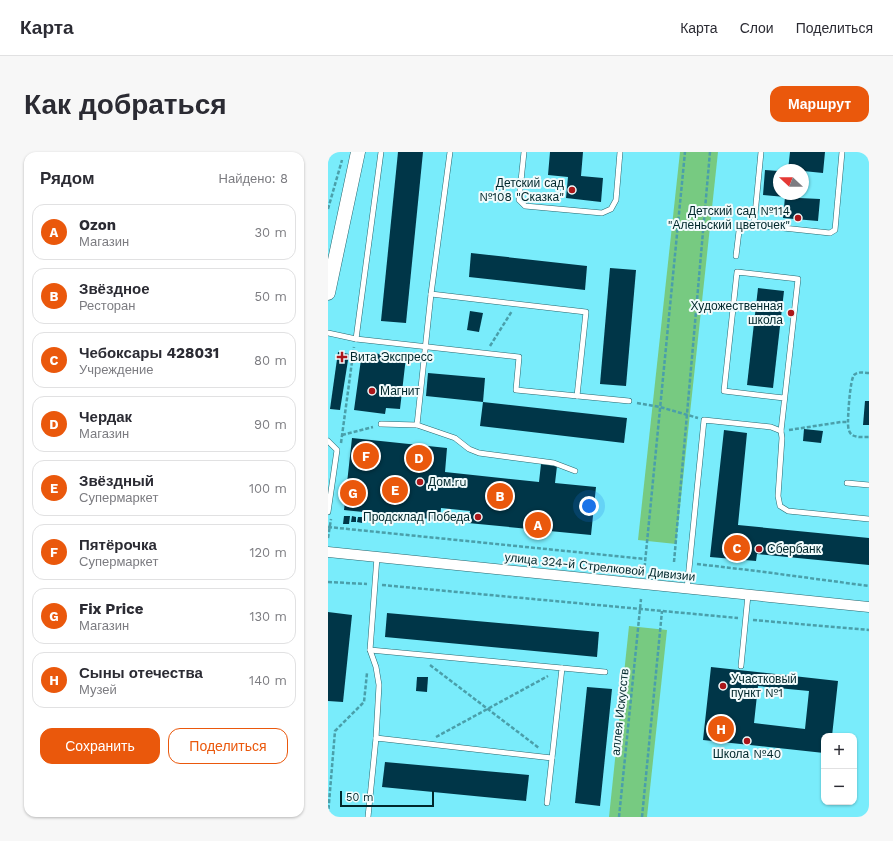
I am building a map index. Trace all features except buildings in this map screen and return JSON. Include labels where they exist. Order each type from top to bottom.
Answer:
[{"type":"main road","points":[[328,293],[358,152]]},
{"type":"street","name":"улица 324-й Стрелковой Дивизии","points":[[328,552],[869,607]]},
{"type":"lane","points":[[356,338],[381,152]]},
{"type":"lane","points":[[417,425],[424,346],[450,152]]},
{"type":"lane","points":[[524,152],[519,200],[525,206],[602,213],[611,209],[616,200],[620,152]]},
{"type":"lane","points":[[754,225],[761,152]]},
{"type":"lane","points":[[736,256],[739,230],[746,225],[830,234],[835,230],[842,152]]},
{"type":"lane","points":[[784,398],[724,391],[737,272],[798,278],[781,431],[782,438],[778,496],[780,506],[788,511],[869,519]]},
{"type":"lane","points":[[431,294],[586,312],[577,396]]},
{"type":"lane","points":[[328,333],[356,338],[519,357],[516,390],[629,401]]},
{"type":"lane","points":[[687,589],[704,420],[771,428],[781,431]]},
{"type":"lane","points":[[381,424],[417,425],[455,438],[469,449],[480,453],[554,463],[575,471]]},
{"type":"lane","points":[[328,441],[337,450],[330,512]]},
{"type":"lane","points":[[847,483],[869,485]]},
{"type":"lane","points":[[368,817],[376,738],[379,685],[376,667],[370,650],[377,558]]},
{"type":"lane","points":[[741,666],[748,595]]},
{"type":"lane","points":[[370,650],[605,672]]},
{"type":"lane","points":[[547,803],[562,668]]},
{"type":"lane","points":[[376,738],[552,758]]},
{"type":"path","points":[[643,576],[686,152]]},
{"type":"path","points":[[674,562],[710,152]]},
{"type":"path","points":[[328,209],[342,159]]},
{"type":"path","points":[[485,353],[516,304]]},
{"type":"path","points":[[341,443],[356,338]]},
{"type":"path","points":[[869,373],[859,372],[854,376],[851,382],[848,422],[851,434],[869,438]]},
{"type":"path","points":[[629,401],[660,407],[704,420]]},
{"type":"path","points":[[781,431],[848,422]]},
{"type":"path","points":[[342,435],[381,424]]},
{"type":"path","points":[[328,538],[330,512]]},
{"type":"path","points":[[329,527],[645,559]]},
{"type":"path","points":[[689,563],[869,586]]},
{"type":"path","points":[[328,582],[375,584],[869,630]]},
{"type":"path","name":"аллея Искусств","points":[[619,817],[641,599]]},
{"type":"path","points":[[642,817],[662,611]]},
{"type":"path","points":[[417,655],[552,758]]},
{"type":"path","points":[[424,743],[562,668]]},
{"type":"path","points":[[328,815],[335,731],[364,702],[368,672]]},
{"type":"green space","points":[[680,152],[718,152],[676,544],[638,540]]},
{"type":"green space","points":[[629,626],[667,630],[647,817],[609,817]]},
{"type":"place","name":"Детский сад №108 \"Сказка\"","points":[[572,190]]},
{"type":"place","name":"Детский сад №114 \"Аленьский цветочек\"","points":[[798,218]]},
{"type":"place","name":"Художественная школа","points":[[791,313]]},
{"type":"place","name":"Вита Экспресс","points":[[342,357]]},
{"type":"place","name":"Магнит","points":[[372,391]]},
{"type":"place","name":"Пятёрочка","points":[[366,456]]},
{"type":"place","name":"Чердак","points":[[419,458]]},
{"type":"place","name":"Дом.ru","points":[[420,482]]},
{"type":"place","name":"Звёздный","points":[[395,490]]},
{"type":"place","name":"Fix Price","points":[[353,493]]},
{"type":"place","name":"Звёздное","points":[[500,496]]},
{"type":"place","name":"Продсклад Победа","points":[[478,517]]},
{"type":"place","name":"Ozon","points":[[538,525]]},
{"type":"place","name":"Чебоксары 428031","points":[[737,548]]},
{"type":"place","name":"Сбербанк","points":[[759,549]]},
{"type":"place","name":"Участковый пункт №1","points":[[723,686]]},
{"type":"place","name":"Сыны отечества","points":[[721,729]]},
{"type":"place","name":"Школа №40","points":[[747,741]]}]
